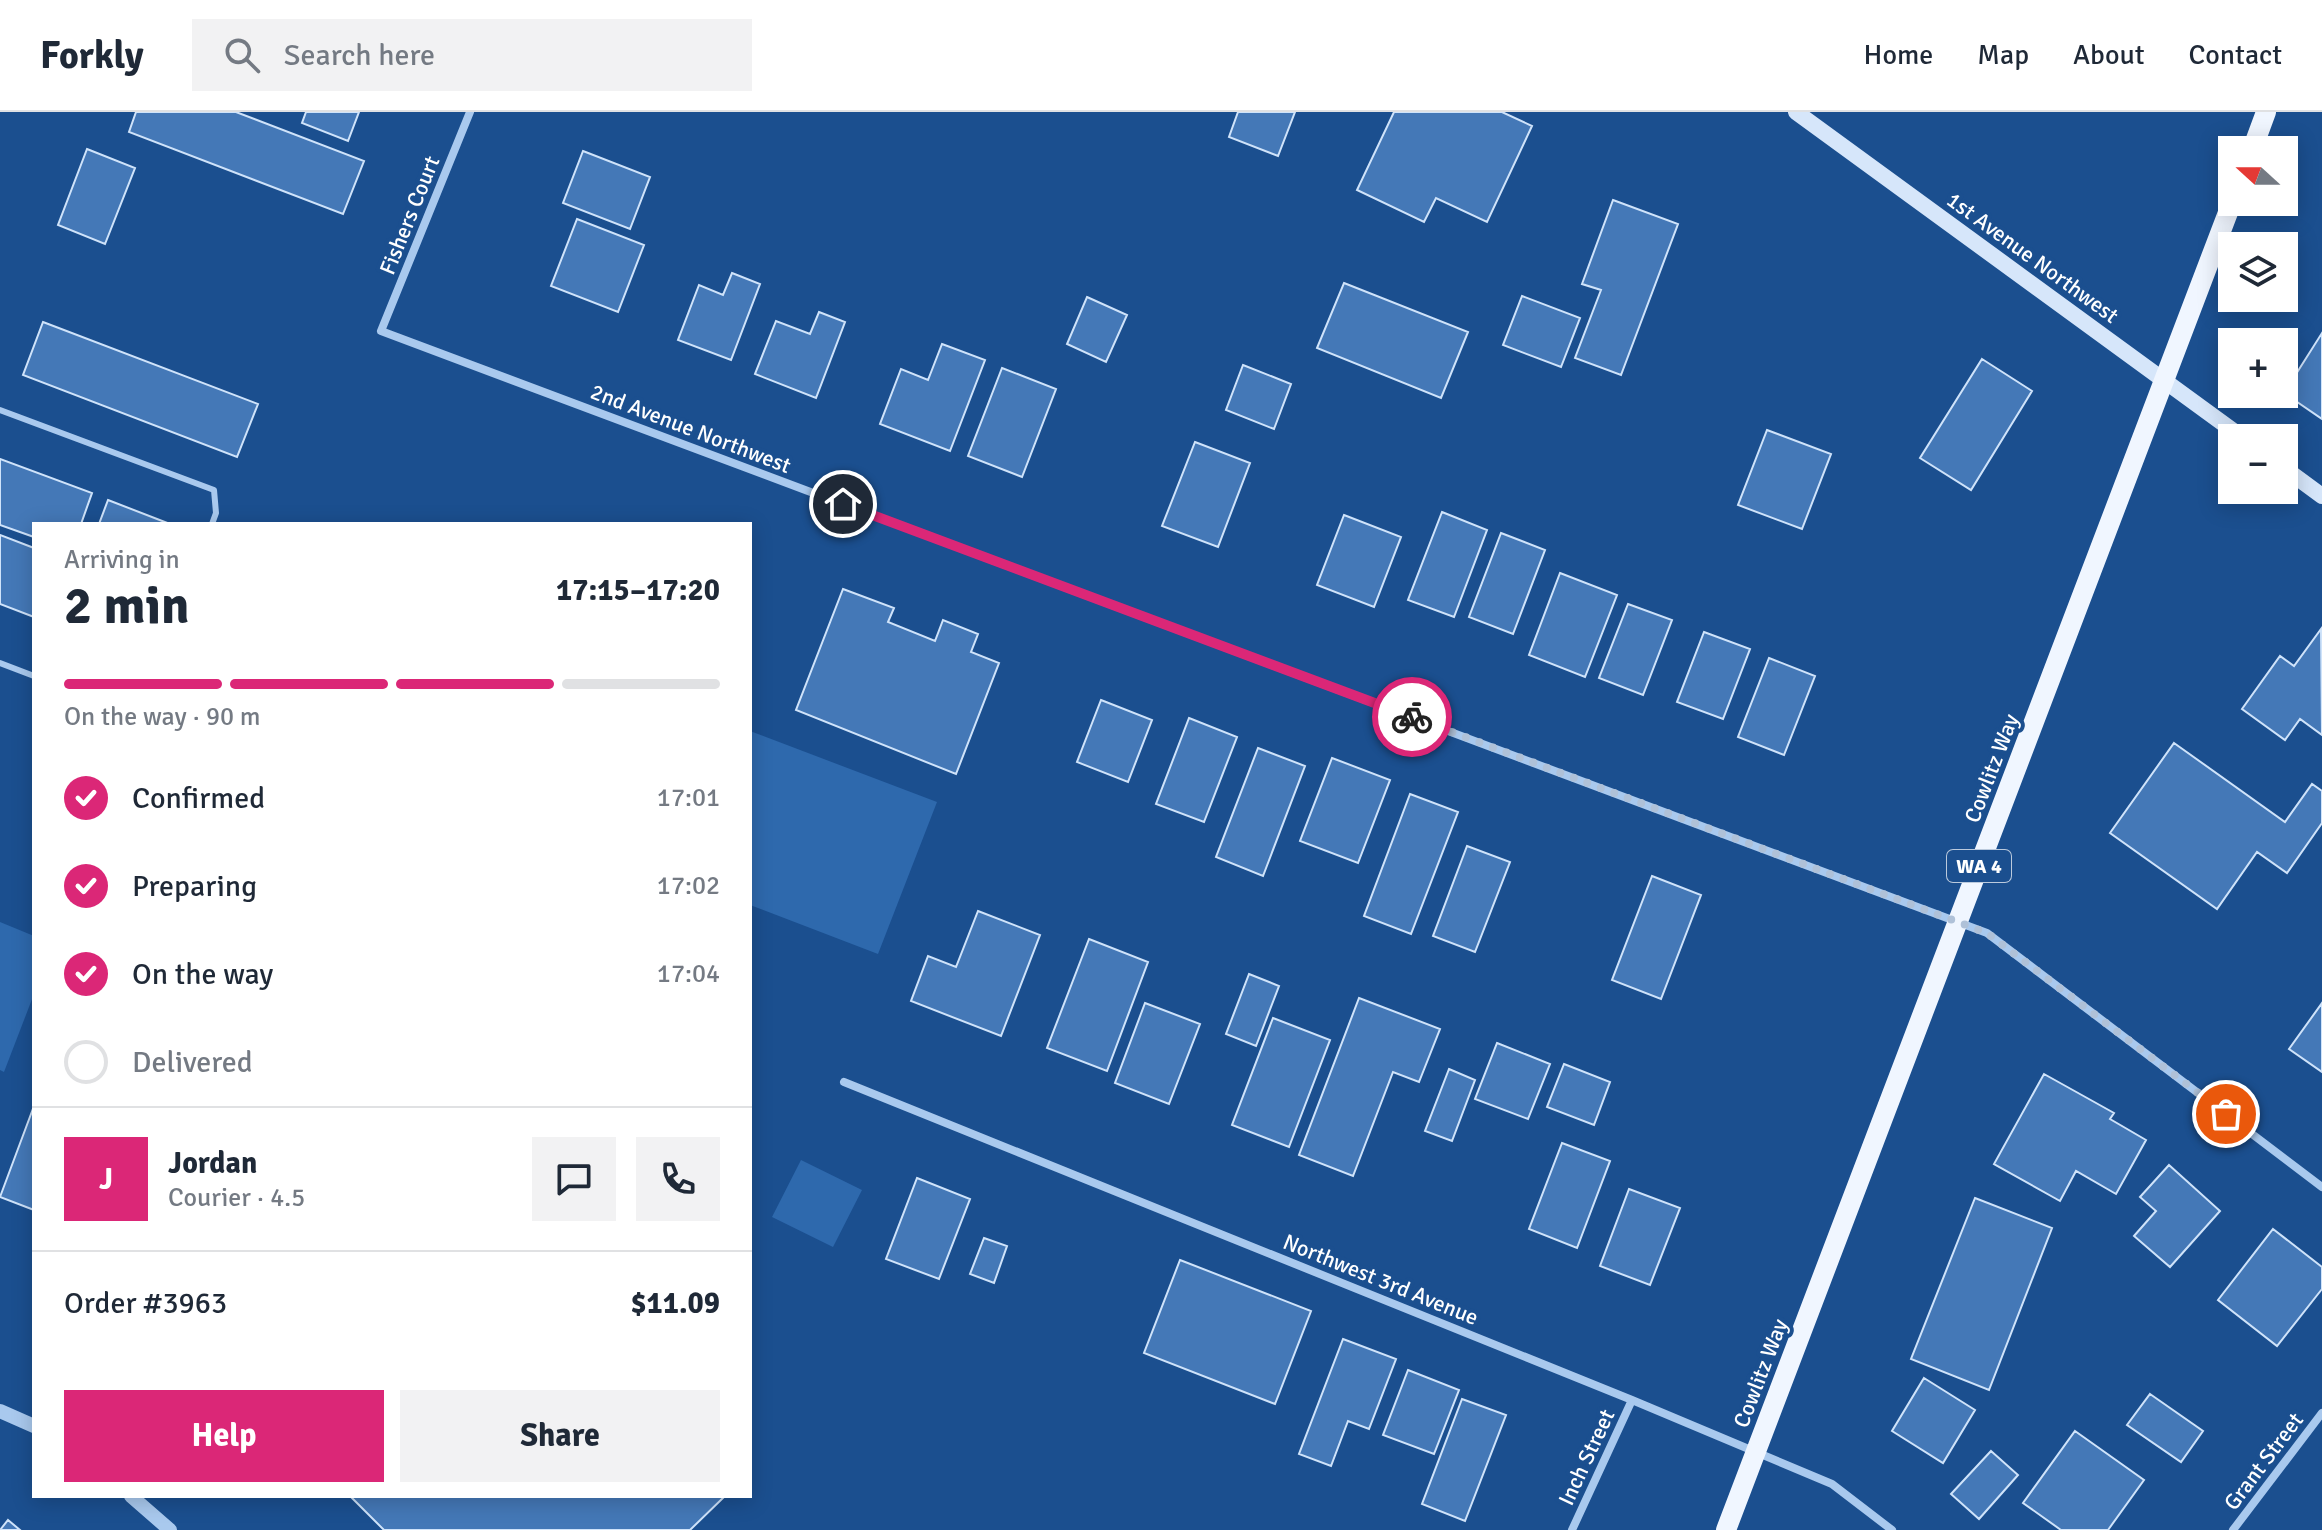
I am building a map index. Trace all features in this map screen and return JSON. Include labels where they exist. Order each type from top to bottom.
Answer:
[{"type":"main road","name":"1st Avenue Northwest","points":[[1796,112],[2224,424]]},
{"type":"main road","points":[[2257,136],[2266,112]]},
{"type":"main road","name":"Cowlitz Way","points":[[1726,1530],[2227,216]]},
{"type":"main road","points":[[2298,478],[2322,496]]},
{"type":"street","name":"Fishers Court","points":[[381,331],[470,112]]},
{"type":"street","name":"2nd Avenue Northwest","points":[[381,331],[1987,933],[2322,1187]]},
{"type":"street","name":"Northwest 3rd Avenue","points":[[844,1082],[1632,1400],[1832,1484],[1892,1530]]},
{"type":"street","name":"Inch Street","points":[[1572,1530],[1632,1400]]},
{"type":"street","points":[[0,1411],[32,1425]]},
{"type":"street","name":"Grant Street","points":[[2233,1530],[2322,1413]]},
{"type":"street","points":[[133,1498],[170,1530]]},
{"type":"lane","points":[[0,410],[214,490],[216,513],[213,522]]},
{"type":"lane","points":[[0,663],[32,675]]},
{"type":"shaded area","points":[[752,732],[937,802],[878,954],[752,906]]},
{"type":"shaded area","points":[[0,922],[32,935],[32,999],[4,1072],[0,1070]]},
{"type":"shaded area","points":[[801,1160],[862,1190],[833,1247],[772,1217]]},
{"type":"building","points":[[136,112],[236,112],[364,161],[343,214],[129,132]]},
{"type":"building","points":[[306,112],[359,112],[348,141],[302,123]]},
{"type":"building","points":[[1238,112],[1295,112],[1278,156],[1229,137]]},
{"type":"building","points":[[1394,112],[1502,112],[1532,126],[1487,222],[1436,198],[1424,222],[1357,190]]},
{"type":"building","points":[[87,149],[135,168],[105,244],[58,225]]},
{"type":"building","points":[[583,151],[650,177],[630,229],[563,203]]},
{"type":"building","points":[[1613,200],[1678,224],[1621,375],[1575,358],[1601,290],[1582,284]]},
{"type":"building","points":[[577,219],[644,245],[618,312],[551,286]]},
{"type":"building","points":[[732,273],[760,284],[731,360],[678,340],[699,285],[723,295]]},
{"type":"building","points":[[1344,283],[1468,332],[1441,398],[1317,348]]},
{"type":"building","points":[[1522,296],[1580,318],[1561,367],[1503,345]]},
{"type":"building","points":[[1087,297],[1127,315],[1106,362],[1067,344]]},
{"type":"building","points":[[819,312],[845,322],[816,398],[755,374],[776,321],[810,334]]},
{"type":"building","points":[[43,322],[258,404],[237,457],[23,375]]},
{"type":"building","points":[[2322,333],[2322,419],[2298,403],[2298,371]]},
{"type":"building","points":[[942,344],[985,360],[950,451],[880,424],[901,369],[928,380]]},
{"type":"building","points":[[1982,359],[2032,391],[1971,490],[1920,458]]},
{"type":"building","points":[[1243,365],[1291,384],[1274,429],[1226,410]]},
{"type":"building","points":[[1002,368],[1056,389],[1022,477],[968,456]]},
{"type":"building","points":[[1767,430],[1831,454],[1802,529],[1738,505]]},
{"type":"building","points":[[1195,442],[1250,463],[1218,547],[1162,526]]},
{"type":"building","points":[[0,459],[92,493],[82,522],[32,522],[32,536],[0,525]]},
{"type":"building","points":[[108,500],[165,522],[100,522]]},
{"type":"building","points":[[1442,512],[1487,530],[1454,617],[1408,600]]},
{"type":"building","points":[[1344,515],[1401,537],[1374,607],[1317,585]]},
{"type":"building","points":[[1501,533],[1545,550],[1513,634],[1469,617]]},
{"type":"building","points":[[0,535],[32,547],[32,616],[0,604]]},
{"type":"building","points":[[1560,573],[1617,595],[1585,677],[1529,655]]},
{"type":"building","points":[[843,589],[894,608],[888,622],[935,641],[943,620],[978,634],[971,652],[999,663],[956,774],[796,710]]},
{"type":"building","points":[[1628,604],[1672,620],[1643,695],[1599,678]]},
{"type":"building","points":[[2321,629],[2322,735],[2300,719],[2285,740],[2242,709],[2280,656],[2294,666]]},
{"type":"building","points":[[1704,632],[1750,649],[1723,719],[1677,702]]},
{"type":"building","points":[[1769,658],[1815,676],[1784,755],[1738,737]]},
{"type":"building","points":[[1101,700],[1152,720],[1128,782],[1077,762]]},
{"type":"building","points":[[1189,718],[1237,737],[1204,822],[1156,804]]},
{"type":"building","points":[[2174,743],[2285,822],[2312,784],[2322,791],[2322,823],[2287,873],[2257,852],[2217,909],[2110,833]]},
{"type":"building","points":[[1258,748],[1305,766],[1263,876],[1216,857]]},
{"type":"building","points":[[1332,758],[1390,780],[1358,863],[1300,841]]},
{"type":"building","points":[[1410,794],[1458,812],[1411,934],[1364,916]]},
{"type":"building","points":[[1467,846],[1510,862],[1475,952],[1433,936]]},
{"type":"building","points":[[1652,876],[1701,895],[1661,999],[1612,980]]},
{"type":"building","points":[[978,911],[1040,935],[1001,1036],[911,1001],[928,956],[956,967]]},
{"type":"building","points":[[1089,939],[1148,962],[1107,1071],[1047,1048]]},
{"type":"building","points":[[1249,974],[1279,986],[1256,1046],[1226,1034]]},
{"type":"building","points":[[1359,998],[1440,1029],[1419,1082],[1393,1072],[1353,1176],[1299,1155]]},
{"type":"building","points":[[1145,1003],[1200,1024],[1169,1104],[1115,1083]]},
{"type":"building","points":[[2322,1003],[2322,1072],[2289,1049]]},
{"type":"building","points":[[1273,1018],[1330,1040],[1289,1147],[1232,1125]]},
{"type":"building","points":[[1497,1043],[1550,1064],[1528,1119],[1475,1099]]},
{"type":"building","points":[[1564,1064],[1610,1082],[1594,1125],[1547,1107]]},
{"type":"building","points":[[1449,1069],[1475,1080],[1452,1141],[1425,1131]]},
{"type":"building","points":[[2044,1074],[2114,1113],[2110,1119],[2146,1140],[2116,1194],[2076,1171],[2060,1201],[1994,1164]]},
{"type":"building","points":[[32,1111],[32,1209],[0,1197]]},
{"type":"building","points":[[1562,1143],[1610,1161],[1577,1248],[1529,1229]]},
{"type":"building","points":[[2169,1165],[2220,1211],[2170,1267],[2134,1236],[2156,1211],[2140,1197]]},
{"type":"building","points":[[917,1178],[970,1199],[939,1279],[886,1259]]},
{"type":"building","points":[[1629,1189],[1680,1208],[1650,1285],[1600,1266]]},
{"type":"building","points":[[1975,1198],[2052,1228],[1989,1390],[1911,1359]]},
{"type":"building","points":[[2273,1229],[2322,1267],[2322,1289],[2277,1346],[2218,1300]]},
{"type":"building","points":[[984,1238],[1007,1246],[994,1283],[970,1274]]},
{"type":"building","points":[[1180,1260],[1311,1311],[1275,1404],[1144,1353]]},
{"type":"building","points":[[1343,1339],[1396,1359],[1369,1429],[1348,1421],[1331,1466],[1299,1454]]},
{"type":"building","points":[[1408,1370],[1459,1390],[1434,1454],[1383,1435]]},
{"type":"building","points":[[1924,1378],[1975,1410],[1943,1463],[1892,1431]]},
{"type":"building","points":[[2150,1394],[2203,1431],[2181,1462],[2127,1425]]},
{"type":"building","points":[[1462,1399],[1506,1415],[1465,1521],[1422,1504]]},
{"type":"building","points":[[2075,1431],[2144,1480],[2108,1530],[2061,1530],[2023,1503]]},
{"type":"building","points":[[1991,1451],[2018,1475],[1979,1519],[1951,1494]]},
{"type":"building","points":[[352,1498],[723,1498],[690,1530],[384,1530]]},
{"type":"building","points":[[8,1520],[20,1530],[0,1530]]},
{"type":"way so far","points":[[1412,717],[1987,933],[2226,1114]]},
{"type":"route","points":[[843,504],[1412,717]]}]
